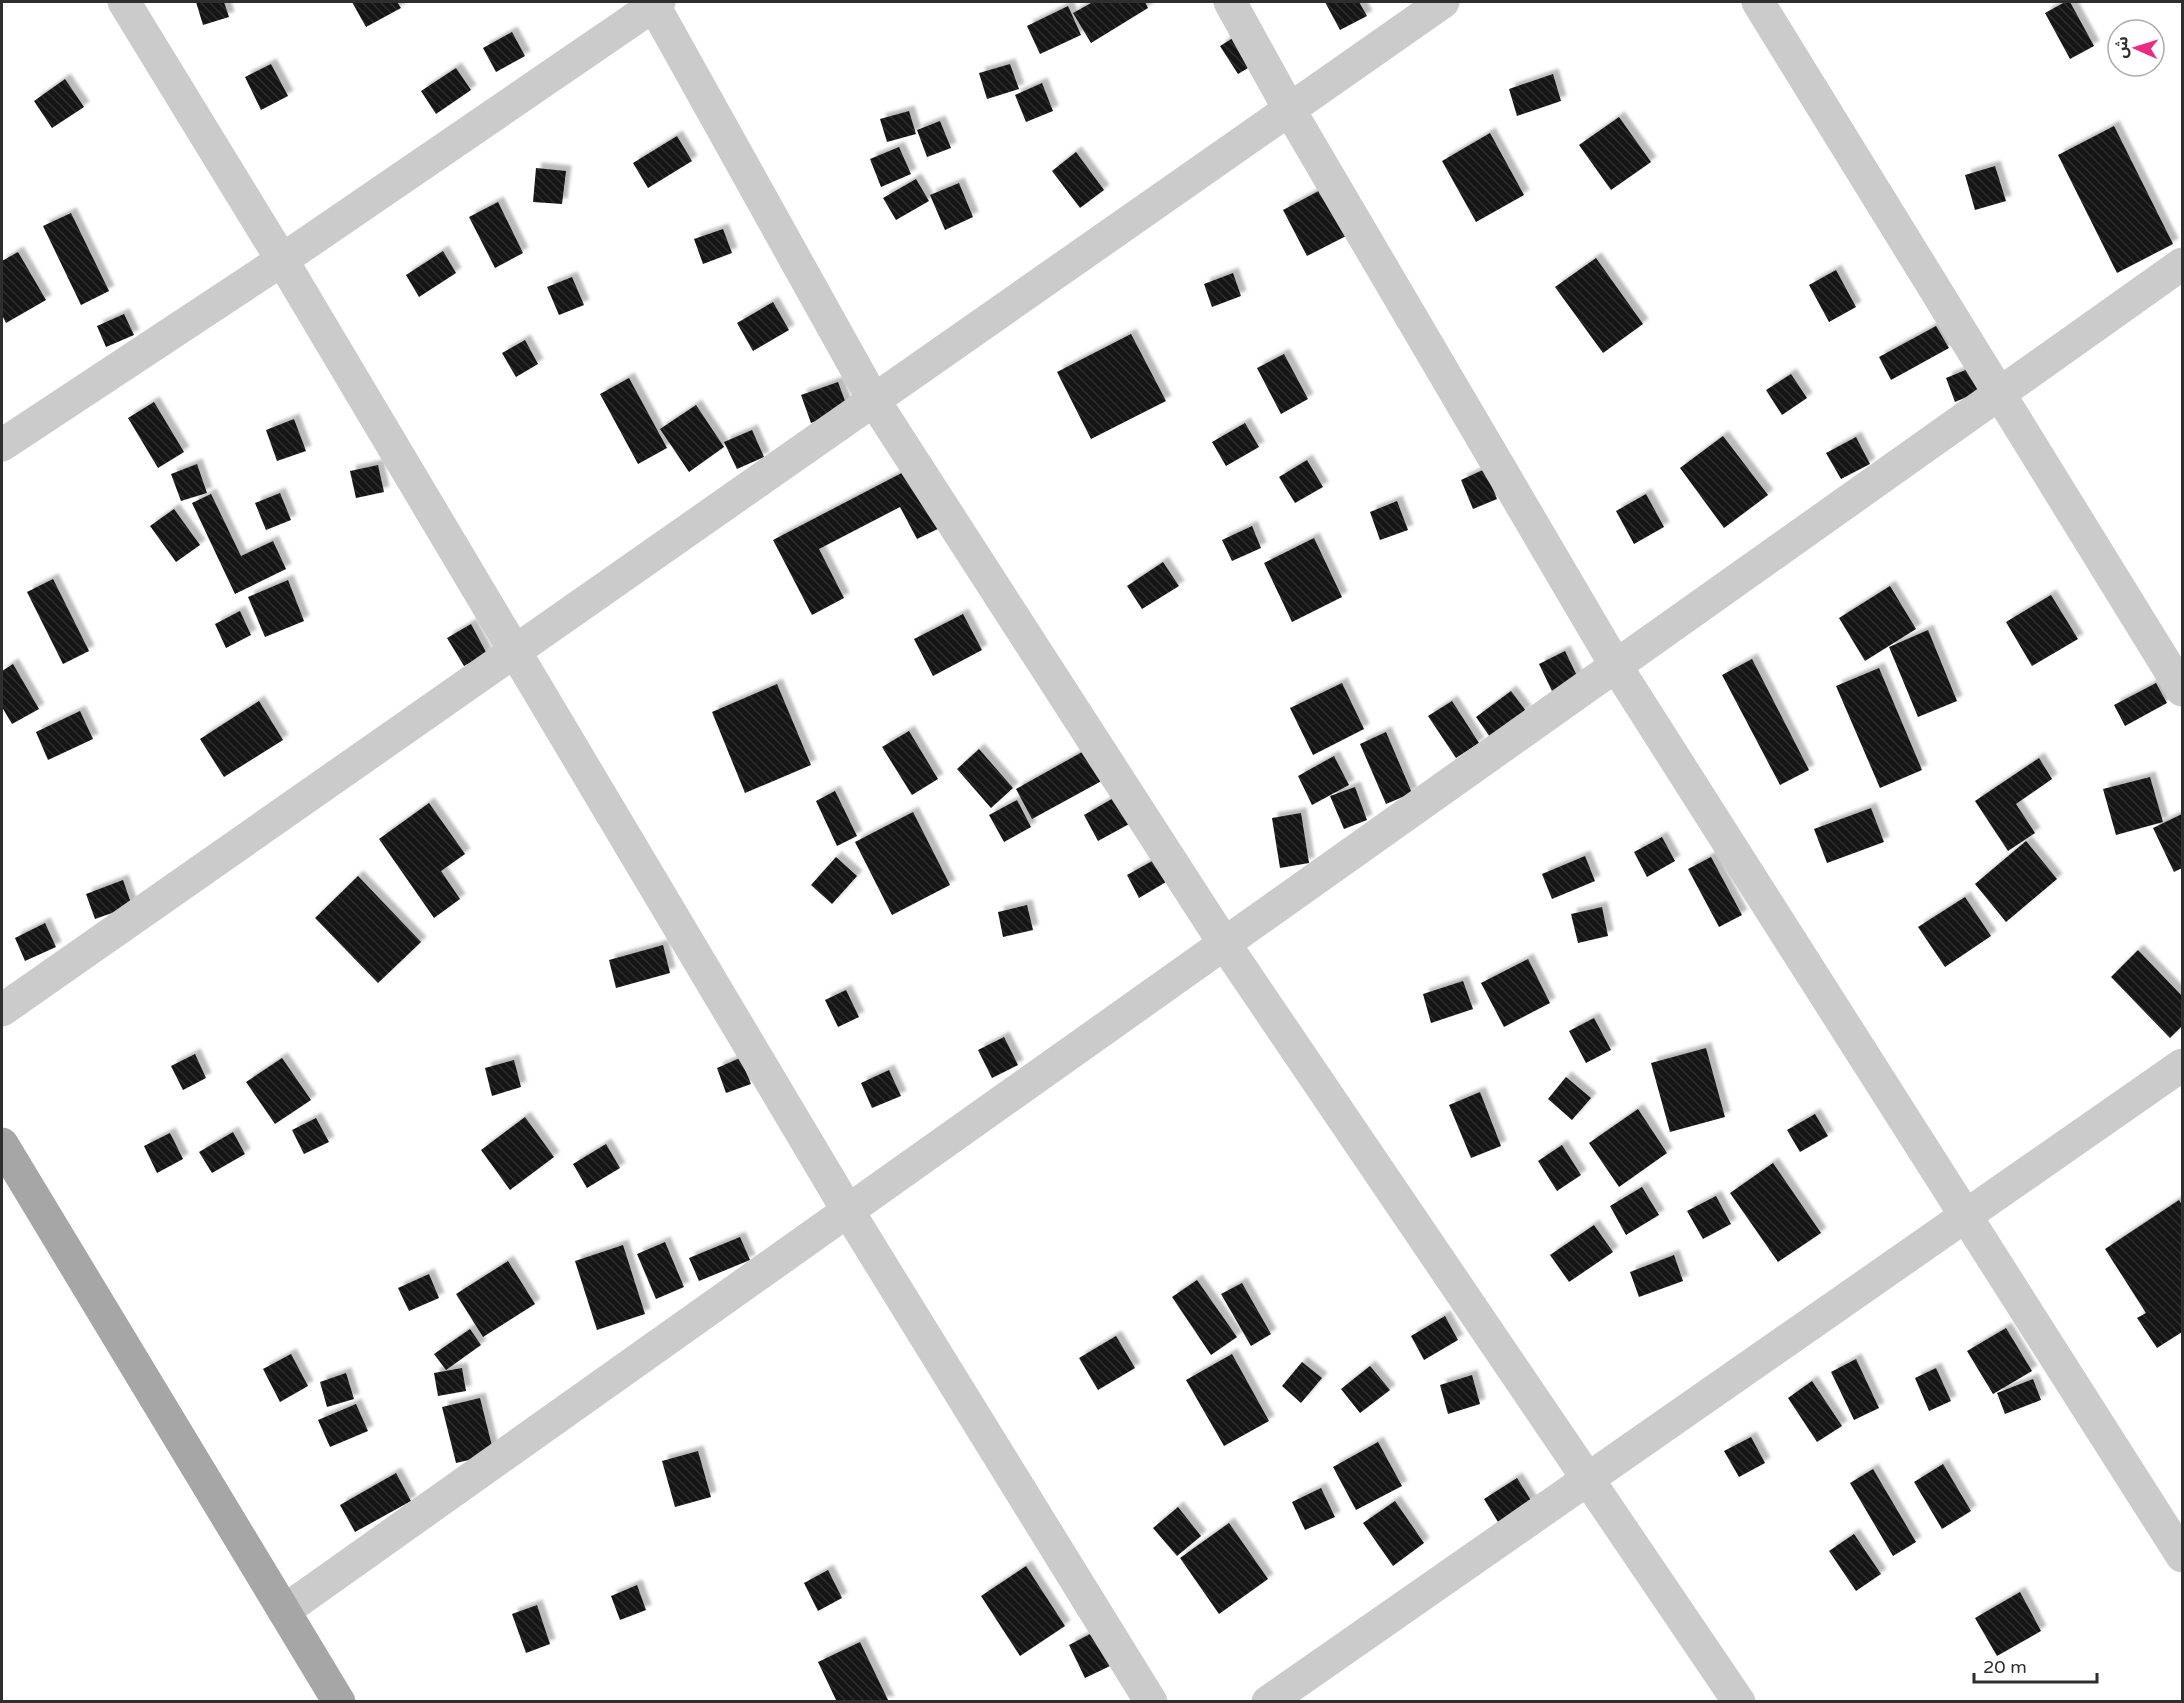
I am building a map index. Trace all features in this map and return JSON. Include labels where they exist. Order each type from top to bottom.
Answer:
[{"type":"main road","points":[[2,1144],[339,1701]]},
{"type":"street","points":[[124,2],[282,260],[848,1211],[1151,1701]]},
{"type":"street","points":[[1230,2],[1289,109],[1616,666],[2182,1556]]},
{"type":"street","points":[[2,1010],[1443,2]]},
{"type":"street","points":[[1758,2],[2182,690]]},
{"type":"street","points":[[2,445],[282,260],[655,3],[873,399],[1224,944],[1739,1701]]},
{"type":"street","points":[[284,1611],[2182,264]]},
{"type":"street","points":[[1268,1701],[2182,1065]]},
{"type":"building","points":[[196,2],[224,2],[229,17],[203,25]]},
{"type":"building","points":[[352,2],[397,2],[401,8],[366,27]]},
{"type":"building","points":[[1093,2],[1145,2],[1148,8],[1091,43],[1073,13]]},
{"type":"building","points":[[1325,2],[1359,2],[1367,16],[1340,30]]},
{"type":"building","points":[[2065,2],[2070,2],[2094,46],[2070,59],[2045,13]]},
{"type":"building","points":[[1068,6],[1081,35],[1040,54],[1027,26]]},
{"type":"building","points":[[512,32],[525,56],[496,72],[483,48]]},
{"type":"building","points":[[1241,33],[1258,62],[1238,74],[1220,46]]},
{"type":"building","points":[[271,64],[288,96],[261,110],[245,77]]},
{"type":"building","points":[[1010,64],[1019,89],[987,99],[979,73]]},
{"type":"building","points":[[456,68],[471,90],[436,114],[421,91]]},
{"type":"building","points":[[1553,74],[1561,101],[1517,116],[1509,89]]},
{"type":"building","points":[[65,79],[84,107],[52,128],[34,101]]},
{"type":"building","points":[[1042,83],[1053,111],[1026,122],[1015,95]]},
{"type":"building","points":[[909,111],[916,134],[887,142],[880,119]]},
{"type":"building","points":[[1619,117],[1651,162],[1611,190],[1579,145]]},
{"type":"building","points":[[940,121],[951,148],[927,157],[917,130]]},
{"type":"building","points":[[2114,126],[2173,244],[2117,273],[2058,155]]},
{"type":"building","points":[[1490,133],[1524,195],[1476,222],[1442,161]]},
{"type":"building","points":[[677,136],[692,161],[648,188],[633,163]]},
{"type":"building","points":[[899,147],[911,174],[881,187],[870,159]]},
{"type":"building","points":[[1076,152],[1104,190],[1080,208],[1052,171]]},
{"type":"building","points":[[1995,166],[2006,201],[1975,210],[1965,175]]},
{"type":"building","points":[[536,168],[566,171],[562,204],[533,202]]},
{"type":"building","points":[[916,179],[929,201],[896,220],[883,198]]},
{"type":"building","points":[[959,183],[973,217],[945,230],[930,195]]},
{"type":"building","points":[[1328,186],[1352,233],[1307,256],[1283,210]]},
{"type":"building","points":[[498,202],[523,253],[495,268],[469,217]]},
{"type":"building","points":[[71,213],[109,291],[81,305],[43,226]]},
{"type":"building","points":[[723,229],[732,253],[703,264],[694,239]]},
{"type":"building","points":[[443,251],[456,273],[419,297],[406,275]]},
{"type":"building","points":[[18,252],[46,300],[6,323],[2,315],[2,261]]},
{"type":"building","points":[[1596,258],[1643,324],[1603,353],[1555,287]]},
{"type":"building","points":[[1836,270],[1856,307],[1829,322],[1809,285]]},
{"type":"building","points":[[1233,273],[1241,296],[1212,307],[1204,284]]},
{"type":"building","points":[[572,277],[584,305],[559,315],[547,287]]},
{"type":"building","points":[[773,302],[789,330],[753,351],[737,323]]},
{"type":"building","points":[[124,314],[134,335],[106,347],[97,326]]},
{"type":"building","points":[[1936,326],[1949,348],[1891,380],[1879,357]]},
{"type":"building","points":[[1131,334],[1166,401],[1091,439],[1057,372]]},
{"type":"building","points":[[525,340],[538,364],[516,377],[502,353]]},
{"type":"building","points":[[1284,354],[1308,399],[1281,414],[1257,368]]},
{"type":"building","points":[[1973,367],[1983,390],[1955,402],[1946,378]]},
{"type":"building","points":[[1791,374],[1807,398],[1782,415],[1766,390]]},
{"type":"building","points":[[629,378],[667,448],[638,464],[600,394]]},
{"type":"building","points":[[838,382],[848,409],[811,423],[801,395]]},
{"type":"building","points":[[154,402],[184,452],[158,468],[128,418]]},
{"type":"building","points":[[696,405],[724,447],[689,472],[660,429]]},
{"type":"building","points":[[294,419],[306,451],[277,461],[266,430]]},
{"type":"building","points":[[1245,423],[1259,447],[1226,466],[1212,442]]},
{"type":"building","points":[[752,430],[764,457],[737,469],[724,442]]},
{"type":"building","points":[[1723,436],[1768,495],[1724,528],[1680,468]]},
{"type":"building","points":[[1856,437],[1870,464],[1841,479],[1826,453]]},
{"type":"building","points":[[1307,460],[1323,487],[1295,503],[1279,477]]},
{"type":"building","points":[[197,464],[207,493],[181,501],[171,474]]},
{"type":"building","points":[[378,465],[384,492],[356,498],[350,471]]},
{"type":"building","points":[[917,465],[948,524],[917,539],[900,507],[819,549],[844,598],[812,615],[773,540]]},
{"type":"building","points":[[1485,469],[1497,499],[1473,509],[1461,480]]},
{"type":"building","points":[[280,493],[291,520],[266,530],[255,503]]},
{"type":"building","points":[[211,494],[241,556],[273,541],[286,569],[235,594],[192,503]]},
{"type":"building","points":[[1646,494],[1664,527],[1634,544],[1616,511]]},
{"type":"building","points":[[1397,501],[1408,530],[1380,540],[1370,512]]},
{"type":"building","points":[[174,509],[200,545],[176,562],[150,526]]},
{"type":"building","points":[[1252,526],[1261,548],[1232,561],[1222,540]]},
{"type":"building","points":[[1314,538],[1342,597],[1292,622],[1264,563]]},
{"type":"building","points":[[1163,562],[1179,586],[1142,609],[1127,586]]},
{"type":"building","points":[[53,579],[89,651],[63,664],[27,592]]},
{"type":"building","points":[[288,580],[304,621],[265,637],[248,597]]},
{"type":"building","points":[[1890,586],[1916,629],[1865,661],[1839,618]]},
{"type":"building","points":[[2051,595],[2078,639],[2032,666],[2006,622]]},
{"type":"building","points":[[240,611],[251,635],[226,648],[215,624]]},
{"type":"building","points":[[963,614],[982,650],[933,676],[914,639]]},
{"type":"building","points":[[471,624],[487,654],[464,666],[447,638]]},
{"type":"building","points":[[1928,630],[1957,701],[1918,717],[1889,647]]},
{"type":"building","points":[[1565,651],[1578,678],[1552,691],[1539,664]]},
{"type":"building","points":[[1752,659],[1809,770],[1780,785],[1722,675]]},
{"type":"building","points":[[13,664],[39,709],[12,724],[2,707],[2,671]]},
{"type":"building","points":[[1879,668],[1922,770],[1880,788],[1836,686]]},
{"type":"building","points":[[1342,683],[1364,729],[1313,755],[1290,708]]},
{"type":"building","points":[[2156,683],[2167,703],[2125,726],[2114,705]]},
{"type":"building","points":[[777,684],[811,765],[745,793],[712,712]]},
{"type":"building","points":[[1511,691],[1526,711],[1490,737],[1476,717]]},
{"type":"building","points":[[259,701],[283,740],[224,777],[200,739]]},
{"type":"building","points":[[1452,701],[1479,743],[1456,758],[1428,716]]},
{"type":"building","points":[[80,711],[93,739],[48,760],[36,732]]},
{"type":"building","points":[[909,731],[938,779],[912,795],[882,747]]},
{"type":"building","points":[[1386,732],[1412,793],[1386,804],[1360,744]]},
{"type":"building","points":[[1091,747],[1107,778],[1032,819],[1016,789]]},
{"type":"building","points":[[979,749],[1013,788],[991,808],[957,769]]},
{"type":"building","points":[[1334,756],[1349,785],[1312,805],[1298,776]]},
{"type":"building","points":[[2039,758],[2052,779],[2016,804],[2035,833],[2008,851],[1975,801]]},
{"type":"building","points":[[2150,777],[2163,822],[2116,835],[2103,789]]},
{"type":"building","points":[[1355,787],[1367,820],[1344,829],[1330,796]]},
{"type":"building","points":[[835,791],[857,836],[837,846],[816,801]]},
{"type":"building","points":[[1117,796],[1131,823],[1098,841],[1084,815]]},
{"type":"building","points":[[1017,800],[1031,827],[1004,842],[989,815]]},
{"type":"building","points":[[429,803],[465,854],[441,871],[460,899],[434,918],[379,839]]},
{"type":"building","points":[[1871,808],[1884,842],[1827,863],[1814,829]]},
{"type":"building","points":[[913,812],[950,885],[892,915],[855,842]]},
{"type":"building","points":[[1301,813],[1309,863],[1280,868],[1272,818]]},
{"type":"building","points":[[2182,814],[2182,868],[2174,872],[2153,828]]},
{"type":"building","points":[[1662,837],[1675,861],[1647,877],[1634,852]]},
{"type":"building","points":[[2026,841],[2057,879],[2006,922],[1975,884]]},
{"type":"building","points":[[1585,856],[1595,881],[1552,899],[1542,874]]},
{"type":"building","points":[[836,857],[857,876],[832,904],[811,885]]},
{"type":"building","points":[[1711,857],[1742,915],[1719,927],[1688,869]]},
{"type":"building","points":[[1154,860],[1166,882],[1139,898],[1127,875]]},
{"type":"building","points":[[358,876],[421,942],[378,983],[315,918]]},
{"type":"building","points":[[123,880],[132,906],[95,919],[86,894]]},
{"type":"building","points":[[1965,897],[1991,936],[1945,967],[1918,927]]},
{"type":"building","points":[[1027,905],[1033,930],[1003,937],[998,912]]},
{"type":"building","points":[[1602,907],[1608,936],[1578,943],[1571,914]]},
{"type":"building","points":[[45,923],[56,947],[25,961],[15,938]]},
{"type":"building","points":[[663,945],[670,973],[616,988],[609,960]]},
{"type":"building","points":[[2138,950],[2182,996],[2182,1026],[2170,1038],[2111,977]]},
{"type":"building","points":[[1528,959],[1550,1003],[1504,1027],[1481,983]]},
{"type":"building","points":[[1463,981],[1473,1009],[1431,1023],[1423,994]]},
{"type":"building","points":[[846,990],[859,1017],[838,1027],[825,1000]]},
{"type":"building","points":[[1594,1018],[1611,1050],[1586,1063],[1569,1031]]},
{"type":"building","points":[[1004,1037],[1018,1065],[992,1078],[978,1050]]},
{"type":"building","points":[[1706,1048],[1725,1117],[1670,1132],[1651,1063]]},
{"type":"building","points":[[195,1054],[206,1078],[183,1090],[171,1066]]},
{"type":"building","points":[[282,1058],[311,1100],[275,1124],[246,1082]]},
{"type":"building","points":[[740,1058],[751,1084],[726,1093],[717,1068]]},
{"type":"building","points":[[514,1060],[521,1087],[492,1096],[485,1068]]},
{"type":"building","points":[[889,1070],[901,1096],[872,1108],[861,1083]]},
{"type":"building","points":[[1566,1077],[1591,1098],[1572,1120],[1548,1099]]},
{"type":"building","points":[[1480,1092],[1501,1146],[1471,1158],[1449,1105]]},
{"type":"building","points":[[1638,1109],[1667,1153],[1619,1187],[1589,1143]]},
{"type":"building","points":[[1815,1114],[1828,1136],[1800,1152],[1787,1130]]},
{"type":"building","points":[[525,1117],[554,1157],[510,1190],[481,1150]]},
{"type":"building","points":[[316,1118],[329,1142],[304,1154],[292,1130]]},
{"type":"building","points":[[233,1132],[245,1154],[212,1173],[199,1152]]},
{"type":"building","points":[[170,1133],[183,1159],[157,1173],[144,1146]]},
{"type":"building","points":[[606,1144],[620,1168],[587,1188],[573,1164]]},
{"type":"building","points":[[1562,1145],[1581,1175],[1557,1191],[1538,1161]]},
{"type":"building","points":[[1773,1163],[1821,1233],[1778,1262],[1730,1193]]},
{"type":"building","points":[[1642,1187],[1659,1215],[1626,1235],[1610,1206]]},
{"type":"building","points":[[1716,1196],[1731,1224],[1703,1239],[1687,1211]]},
{"type":"building","points":[[2179,1200],[2182,1205],[2182,1332],[2157,1348],[2137,1318],[2146,1313],[2105,1249]]},
{"type":"building","points":[[1594,1225],[1613,1252],[1569,1282],[1550,1255]]},
{"type":"building","points":[[740,1237],[750,1260],[699,1281],[689,1258]]},
{"type":"building","points":[[665,1242],[684,1287],[656,1299],[637,1254]]},
{"type":"building","points":[[623,1245],[645,1314],[597,1330],[575,1261]]},
{"type":"building","points":[[1674,1255],[1683,1281],[1639,1297],[1630,1272]]},
{"type":"building","points":[[508,1261],[535,1304],[483,1337],[456,1294]]},
{"type":"building","points":[[429,1274],[439,1298],[409,1311],[398,1288]]},
{"type":"building","points":[[1197,1280],[1237,1337],[1211,1355],[1172,1297]]},
{"type":"building","points":[[1242,1283],[1271,1334],[1251,1346],[1221,1294]]},
{"type":"building","points":[[1445,1316],[1458,1340],[1424,1360],[1411,1336]]},
{"type":"building","points":[[2006,1328],[2032,1371],[1993,1394],[1967,1351]]},
{"type":"building","points":[[470,1329],[481,1345],[446,1370],[434,1354]]},
{"type":"building","points":[[1116,1336],[1135,1368],[1098,1390],[1079,1358]]},
{"type":"building","points":[[291,1354],[308,1386],[280,1402],[263,1369]]},
{"type":"building","points":[[1232,1354],[1269,1421],[1224,1446],[1186,1380]]},
{"type":"building","points":[[1856,1359],[1879,1408],[1854,1420],[1831,1372]]},
{"type":"building","points":[[1302,1362],[1322,1378],[1301,1403],[1282,1386]]},
{"type":"building","points":[[1370,1366],[1390,1390],[1360,1413],[1341,1389]]},
{"type":"building","points":[[462,1368],[466,1391],[438,1396],[434,1373]]},
{"type":"building","points":[[1936,1368],[1951,1401],[1929,1411],[1915,1378]]},
{"type":"building","points":[[346,1373],[354,1399],[327,1407],[320,1382]]},
{"type":"building","points":[[1472,1375],[1480,1404],[1448,1414],[1440,1385]]},
{"type":"building","points":[[2033,1379],[2041,1400],[2005,1414],[1997,1393]]},
{"type":"building","points":[[1812,1381],[1842,1426],[1817,1442],[1788,1398]]},
{"type":"building","points":[[480,1398],[494,1454],[456,1463],[442,1407]]},
{"type":"building","points":[[356,1404],[368,1431],[330,1447],[318,1420]]},
{"type":"building","points":[[1751,1437],[1765,1463],[1739,1477],[1724,1451]]},
{"type":"building","points":[[1378,1442],[1402,1486],[1356,1510],[1333,1467]]},
{"type":"building","points":[[698,1451],[711,1497],[675,1507],[662,1461]]},
{"type":"building","points":[[1943,1464],[1971,1511],[1942,1529],[1914,1482]]},
{"type":"building","points":[[1873,1469],[1916,1542],[1893,1556],[1850,1483]]},
{"type":"building","points":[[396,1473],[411,1501],[355,1532],[340,1505]]},
{"type":"building","points":[[1517,1478],[1532,1502],[1498,1522],[1484,1499]]},
{"type":"building","points":[[1321,1488],[1335,1517],[1305,1530],[1292,1502]]},
{"type":"building","points":[[1395,1501],[1424,1543],[1393,1566],[1363,1523]]},
{"type":"building","points":[[1178,1507],[1201,1536],[1177,1556],[1153,1528]]},
{"type":"building","points":[[1229,1523],[1268,1579],[1219,1614],[1180,1558]]},
{"type":"building","points":[[1854,1534],[1881,1574],[1856,1591],[1829,1551]]},
{"type":"building","points":[[1026,1566],[1065,1626],[1020,1656],[981,1596]]},
{"type":"building","points":[[828,1570],[842,1598],[818,1611],[804,1583]]},
{"type":"building","points":[[637,1585],[646,1610],[620,1620],[611,1596]]},
{"type":"building","points":[[2020,1592],[2041,1631],[1997,1656],[1975,1618]]},
{"type":"building","points":[[537,1605],[550,1644],[526,1653],[512,1614]]},
{"type":"building","points":[[1094,1632],[1110,1666],[1085,1678],[1069,1645]]},
{"type":"building","points":[[860,1642],[889,1702],[837,1702],[818,1662]]}]
